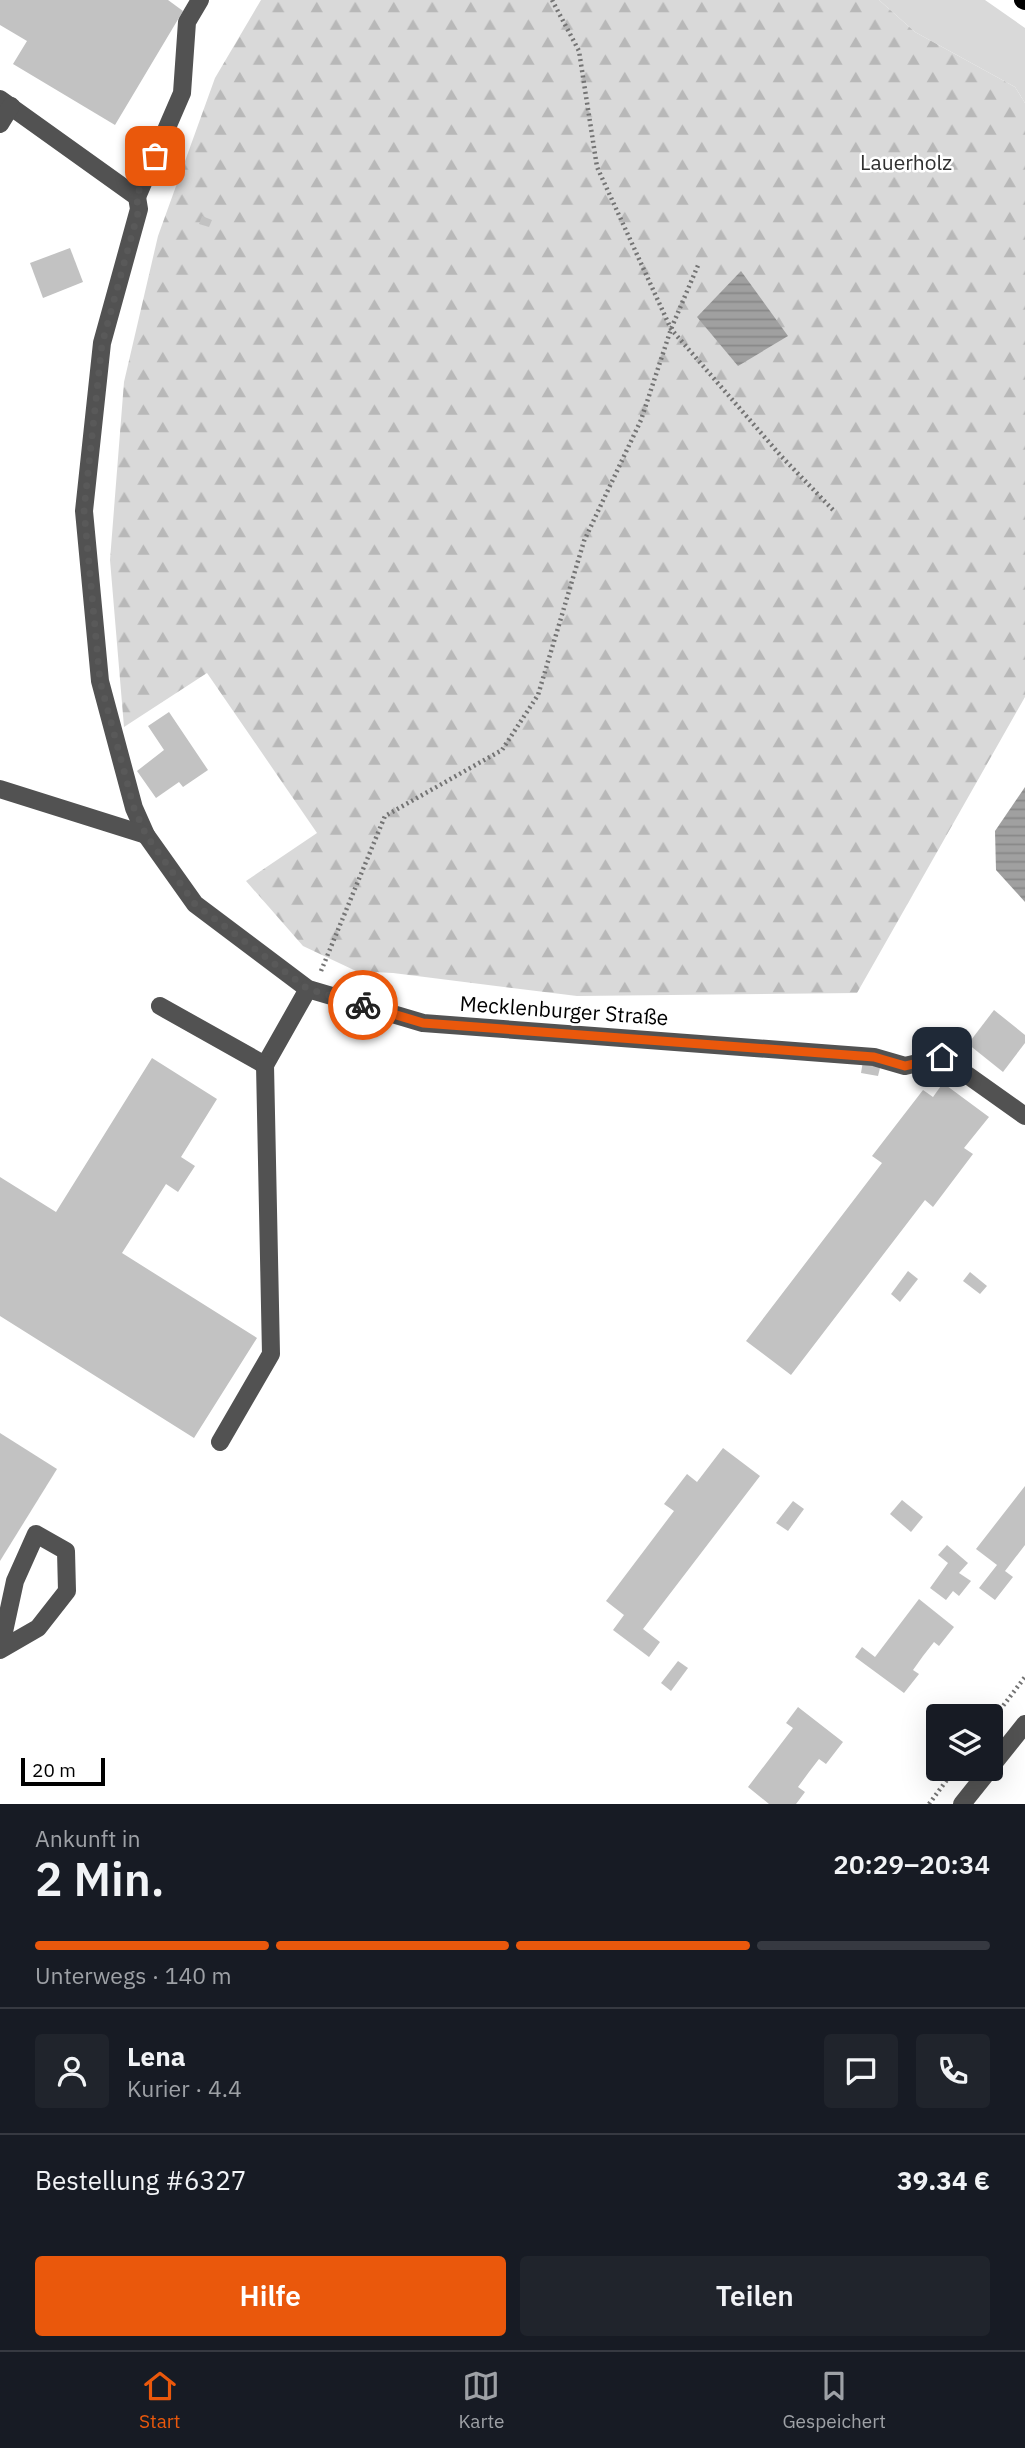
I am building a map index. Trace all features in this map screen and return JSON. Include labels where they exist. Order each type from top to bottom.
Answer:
[{"type":"street","name":"Mecklenburger Straße","points":[[200,0],[187,22],[182,93],[136,197],[139,209],[102,344],[84,510],[100,681],[134,808],[146,835],[195,904],[308,989],[423,1023],[874,1057],[905,1066],[942,1057],[1025,1116]]},
{"type":"street","points":[[0,124],[5,102],[136,197]]},
{"type":"street","points":[[0,789],[146,835]]},
{"type":"street","points":[[220,1442],[271,1354],[265,1065],[308,989]]},
{"type":"street","points":[[160,1006],[265,1065]]},
{"type":"street","points":[[36,1534],[66,1551],[67,1591],[38,1628],[0,1650],[15,1581],[36,1534]]},
{"type":"street","points":[[1003,1752],[1025,1724]]},
{"type":"street","points":[[962,1804],[980,1781]]},
{"type":"path","points":[[552,0],[579,51],[597,167],[671,330],[781,456],[835,512]]},
{"type":"path","points":[[308,989],[324,968],[385,816],[502,750],[538,695],[584,541],[641,420],[671,330],[699,263]]},
{"type":"path","points":[[1003,1706],[1025,1677]]},
{"type":"path","points":[[929,1804],[946,1781]]},
{"type":"green space","name":"Lauerholz","points":[[261,0],[879,0],[915,32],[1015,87],[1025,103],[1025,697],[857,993],[577,996],[393,973],[356,971],[303,946],[246,881],[317,833],[207,673],[124,727],[110,560],[124,382],[158,236],[215,78]]},
{"type":"green space","points":[[879,0],[985,0],[1025,28],[1025,103],[1015,87],[915,32]]},
{"type":"shaded area","points":[[741,271],[788,336],[738,366],[697,317]]},
{"type":"shaded area","points":[[1025,787],[1025,902],[996,870],[995,831]]},
{"type":"building","points":[[0,0],[168,0],[183,11],[115,125],[13,64],[27,41],[0,25]]},
{"type":"building","points":[[202,216],[212,220],[209,227],[199,224]]},
{"type":"building","points":[[70,248],[83,282],[43,298],[30,263]]},
{"type":"building","points":[[169,712],[208,770],[183,787],[179,782],[156,798],[137,771],[164,750],[148,726]]},
{"type":"building","points":[[994,1010],[1025,1035],[1025,1043],[1003,1072],[968,1044]]},
{"type":"building","points":[[152,1058],[217,1099],[181,1157],[195,1166],[178,1192],[166,1184],[122,1253],[257,1338],[194,1438],[0,1316],[0,1177],[56,1212]]},
{"type":"building","points":[[863,1061],[881,1064],[878,1076],[861,1073]]},
{"type":"building","points":[[943,1083],[989,1117],[964,1148],[973,1154],[933,1207],[925,1200],[791,1375],[746,1341],[882,1163],[872,1156],[923,1090],[933,1097]]},
{"type":"building","points":[[908,1271],[918,1279],[900,1302],[891,1294]]},
{"type":"building","points":[[970,1272],[987,1286],[980,1294],[963,1281]]},
{"type":"building","points":[[0,1433],[57,1469],[0,1561]]},
{"type":"building","points":[[723,1448],[760,1476],[643,1629],[660,1642],[649,1657],[613,1630],[624,1615],[606,1601],[674,1511],[664,1504],[687,1474],[697,1482]]},
{"type":"building","points":[[1025,1486],[1025,1545],[1005,1571],[1013,1577],[995,1600],[979,1588],[997,1565],[976,1549]]},
{"type":"building","points":[[902,1500],[923,1517],[911,1532],[890,1514]]},
{"type":"building","points":[[793,1501],[804,1509],[788,1531],[776,1523]]},
{"type":"building","points":[[947,1545],[968,1563],[959,1573],[971,1581],[959,1596],[953,1591],[946,1600],[930,1588],[948,1563],[938,1555]]},
{"type":"building","points":[[919,1599],[954,1627],[939,1646],[934,1642],[923,1656],[913,1670],[919,1674],[904,1693],[855,1657],[862,1647],[875,1657]]},
{"type":"building","points":[[678,1661],[688,1668],[671,1691],[661,1683]]},
{"type":"building","points":[[798,1707],[843,1742],[826,1764],[819,1759],[809,1772],[798,1787],[805,1792],[796,1804],[769,1804],[748,1787],[793,1728],[786,1723]]},
{"type":"way so far","points":[[155,156],[136,197],[139,209],[102,344],[84,510],[100,681],[134,808],[146,835],[195,904],[308,989],[363,1005]]},
{"type":"route","points":[[363,1005],[423,1023],[874,1057],[905,1066],[942,1057]]}]
